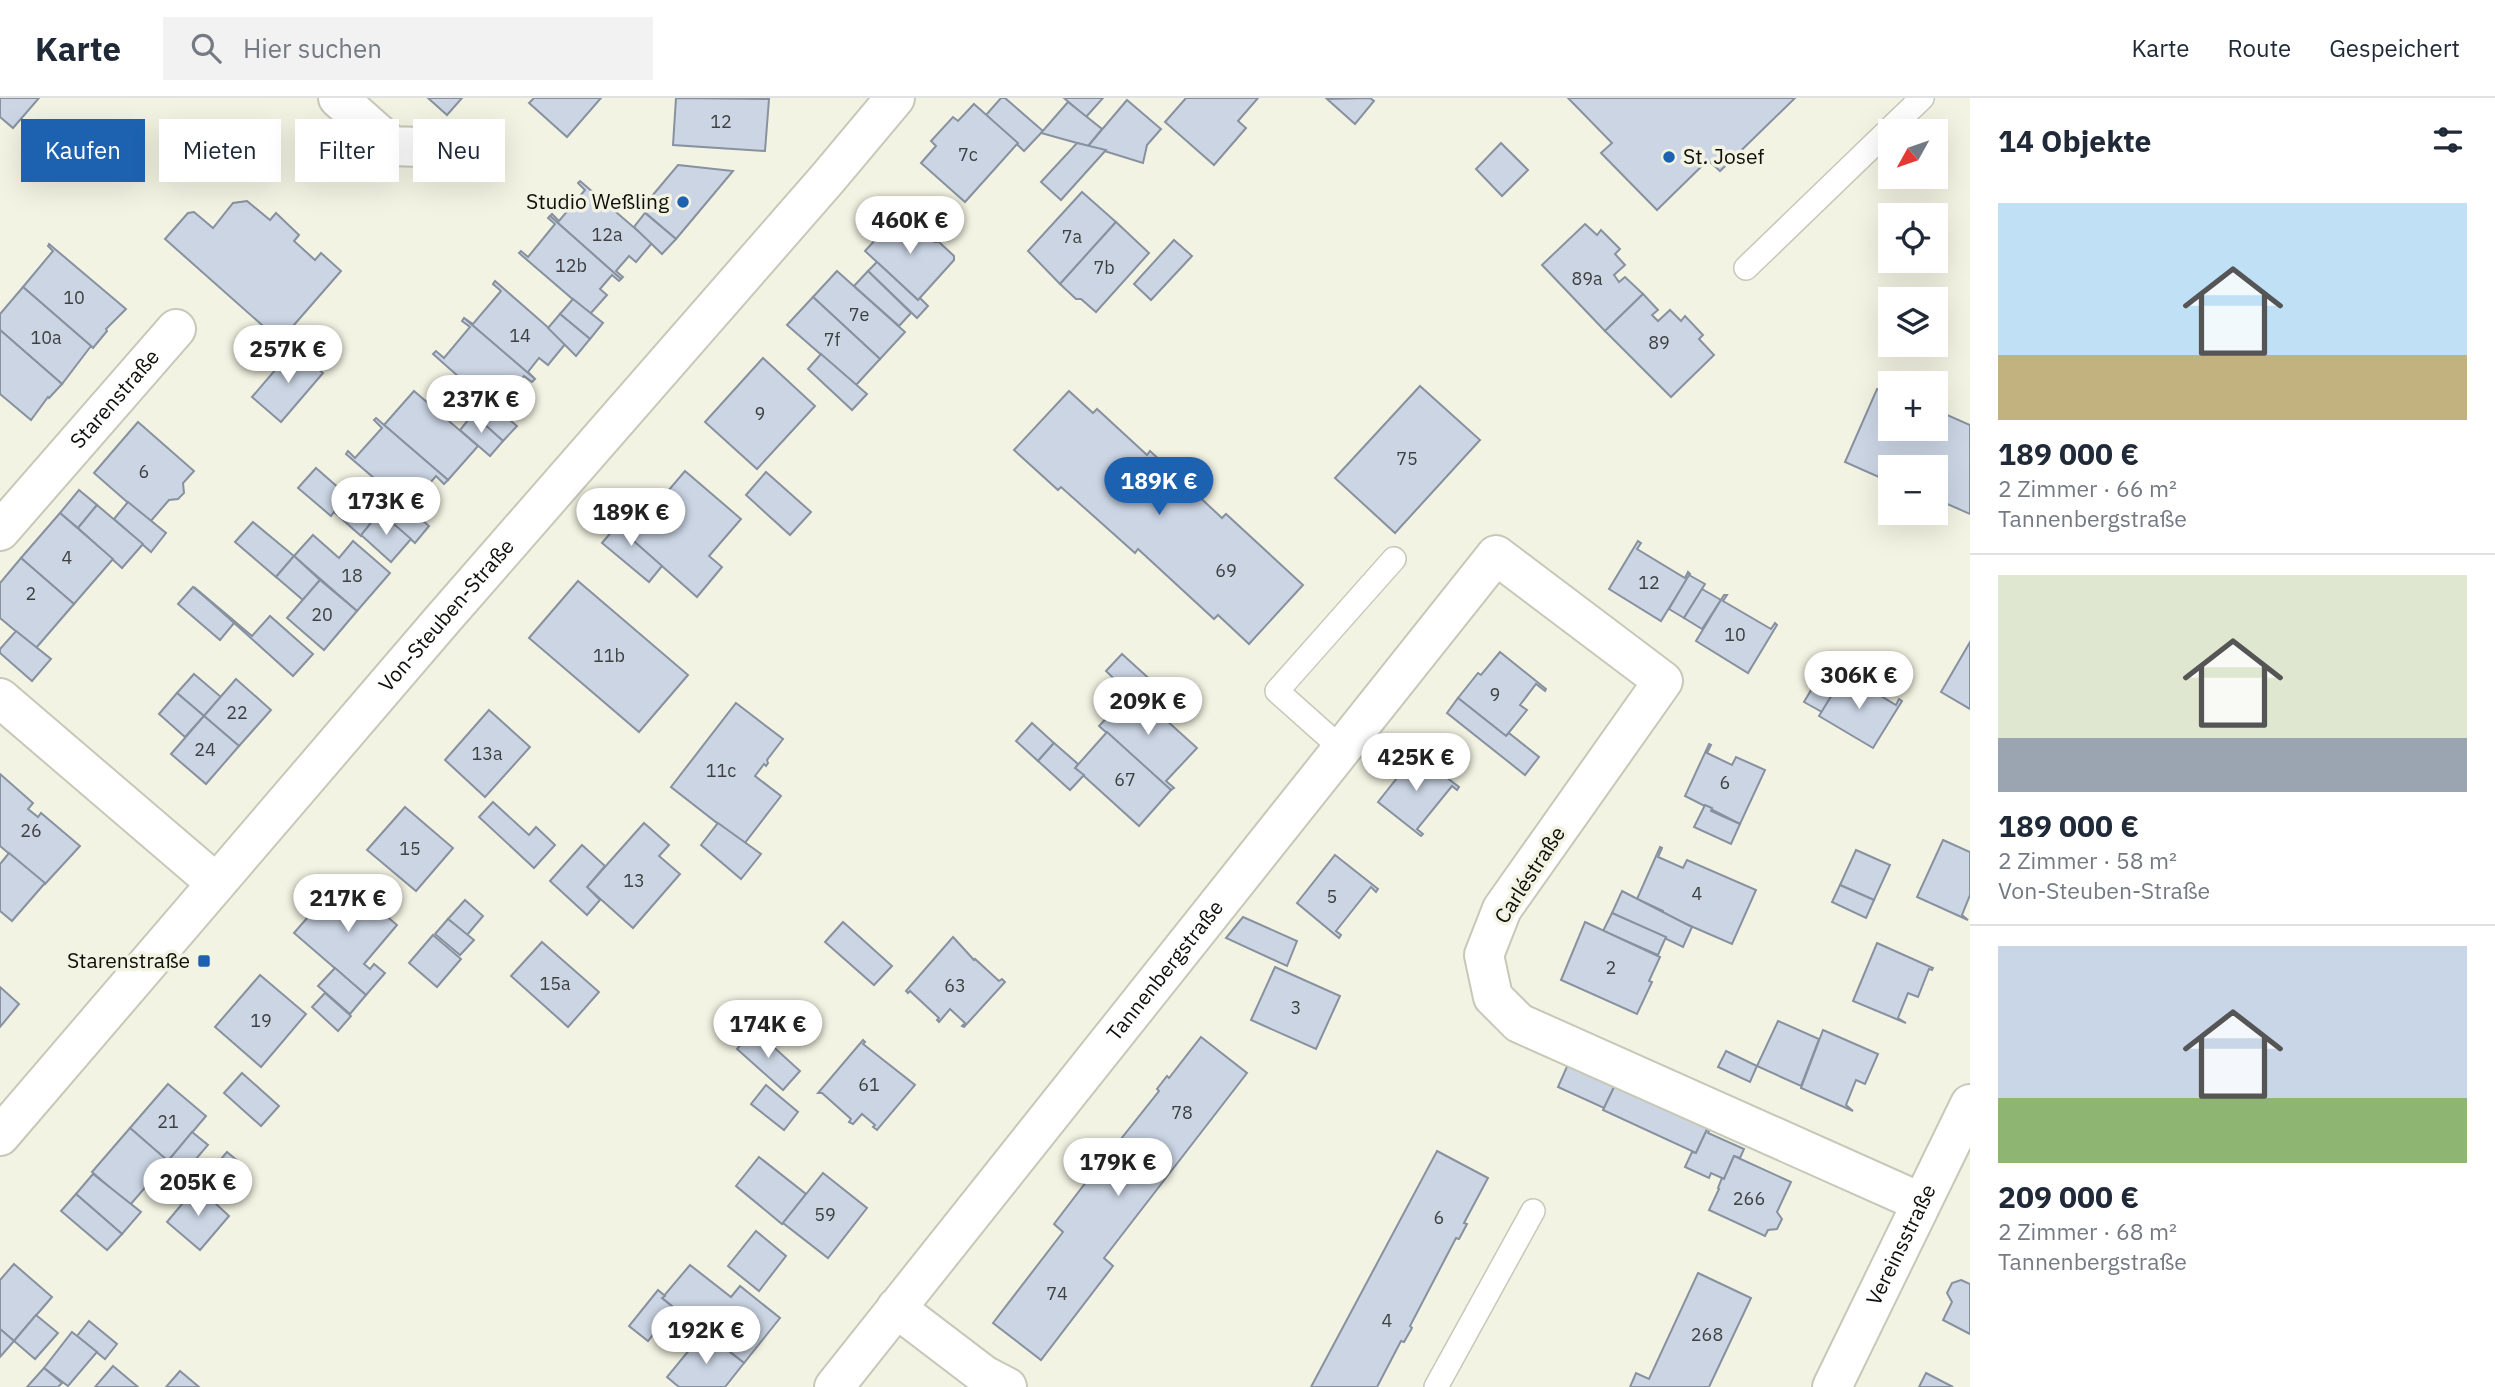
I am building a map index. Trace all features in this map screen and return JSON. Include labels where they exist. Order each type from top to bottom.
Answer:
[{"type":"street","points":[[338,98],[391,146],[413,147]]},
{"type":"street","name":"Von-Steuben-Straße","points":[[0,1136],[895,98]]},
{"type":"street","name":"Starenstraße","points":[[0,531],[176,329]]},
{"type":"street","name":"Tannenbergstraße","points":[[834,1387],[1496,555]]},
{"type":"street","name":"Carléstraße","points":[[1496,555],[1663,681],[1502,909],[1484,955],[1493,997],[1519,1023],[1920,1202]]},
{"type":"street","points":[[0,698],[216,883]]},
{"type":"street","name":"Vereinsstraße","points":[[1832,1387],[1970,1104]]},
{"type":"street","points":[[896,1308],[984,1375],[1007,1387]]},
{"type":"lane","points":[[1746,268],[1922,98]]},
{"type":"lane","points":[[1342,749],[1277,691],[1394,559]]},
{"type":"lane","points":[[1436,1387],[1533,1211]]},
{"type":"building","points":[[0,98],[39,98],[13,128],[0,117]]},
{"type":"building","points":[[428,98],[462,98],[447,115]]},
{"type":"building","points":[[534,98],[601,98],[567,137],[529,103]]},
{"type":"building","points":[[676,98],[769,99],[765,151],[673,145]]},
{"type":"building","points":[[1001,98],[1005,98],[1043,131],[1024,151],[986,115]]},
{"type":"building","points":[[1064,98],[1103,98],[1086,117]]},
{"type":"building","points":[[1186,98],[1258,98],[1238,121],[1246,128],[1214,165],[1165,122]]},
{"type":"building","points":[[1370,98],[1374,101],[1355,124],[1327,99]]},
{"type":"building","name":"St. Josef","points":[[1568,98],[1795,98],[1720,171],[1708,160],[1657,210],[1601,153],[1612,143]]},
{"type":"building","points":[[1127,100],[1161,129],[1147,145],[1143,163],[1088,146]]},
{"type":"building","points":[[1068,102],[1102,129],[1088,146],[1041,133]]},
{"type":"building","points":[[974,104],[1018,143],[965,202],[921,163],[936,146],[931,141],[953,117],[958,121]]},
{"type":"building","points":[[1077,143],[1106,150],[1061,200],[1041,182]]},
{"type":"building","points":[[1501,143],[1528,170],[1502,196],[1476,169]]},
{"type":"building","points":[[678,165],[733,171],[676,239],[641,209]]},
{"type":"building","points":[[580,181],[652,243],[636,262],[629,256],[616,271],[623,277],[621,279],[550,216],[552,214],[559,221],[585,190],[578,183]]},
{"type":"building","points":[[1082,192],[1116,222],[1060,284],[1028,251]]},
{"type":"building","points":[[247,201],[270,220],[276,213],[299,235],[294,241],[315,260],[321,253],[341,271],[280,341],[165,239],[188,213],[194,212],[213,228],[233,203]]},
{"type":"building","points":[[901,212],[954,256],[954,260],[918,300],[865,251]]},
{"type":"building","points":[[645,213],[676,239],[662,254],[634,227]]},
{"type":"building","points":[[550,216],[621,279],[619,281],[612,275],[600,289],[607,295],[590,314],[519,253],[521,251],[528,257],[555,224],[548,218]]},
{"type":"building","points":[[1116,222],[1149,253],[1096,312],[1060,284]]},
{"type":"building","points":[[1585,224],[1597,235],[1601,230],[1620,249],[1615,254],[1625,265],[1614,275],[1619,282],[1625,277],[1643,294],[1605,331],[1542,265]]},
{"type":"building","points":[[1174,240],[1192,256],[1151,300],[1134,284]]},
{"type":"building","points":[[49,244],[126,309],[106,329],[93,348],[23,287],[53,251]]},
{"type":"building","points":[[877,262],[928,306],[917,318],[868,271]]},
{"type":"building","points":[[837,271],[905,332],[880,359],[813,297]]},
{"type":"building","points":[[868,271],[911,313],[899,326],[854,286]]},
{"type":"building","points":[[495,281],[566,343],[548,365],[539,358],[528,372],[535,379],[464,318],[473,324],[501,291],[493,284]]},
{"type":"building","points":[[23,287],[91,346],[62,384],[0,330],[0,314]]},
{"type":"building","points":[[1643,294],[1658,310],[1652,315],[1658,321],[1670,310],[1681,321],[1685,316],[1703,335],[1699,339],[1714,355],[1671,397],[1605,331]]},
{"type":"building","points":[[813,297],[880,359],[856,385],[787,325]]},
{"type":"building","points":[[573,299],[603,323],[590,339],[560,314]]},
{"type":"building","points":[[560,314],[590,339],[576,356],[548,328]]},
{"type":"building","points":[[464,318],[535,379],[532,382],[524,376],[511,391],[520,397],[503,416],[433,354],[436,351],[444,358],[470,327],[462,321]]},
{"type":"building","points":[[0,330],[62,384],[48,397],[31,420],[0,394]]},
{"type":"building","points":[[294,348],[323,373],[281,422],[252,397]]},
{"type":"building","points":[[821,354],[867,394],[852,410],[808,369]]},
{"type":"building","points":[[763,358],[815,406],[757,469],[705,422]]},
{"type":"building","points":[[1420,386],[1480,440],[1395,533],[1335,478]]},
{"type":"building","points":[[1877,389],[1878,441],[1948,441],[1948,415],[1970,425],[1970,514],[1948,504],[1948,455],[1878,455],[1878,477],[1845,462]]},
{"type":"building","points":[[414,391],[478,446],[448,480],[384,425]]},
{"type":"building","points":[[1069,391],[1093,413],[1097,409],[1147,455],[1150,451],[1222,518],[1226,514],[1303,585],[1249,644],[1218,615],[1214,619],[1138,549],[1135,553],[1061,487],[1058,490],[1014,450]]},
{"type":"building","points":[[486,400],[517,426],[503,441],[473,414]]},
{"type":"building","points":[[473,414],[503,441],[490,456],[460,430]]},
{"type":"building","points":[[376,418],[448,480],[444,484],[436,476],[423,491],[432,498],[417,515],[346,454],[348,451],[355,458],[382,428],[374,420]]},
{"type":"building","points":[[138,422],[194,471],[183,483],[184,493],[178,499],[169,500],[150,522],[94,473]]},
{"type":"building","points":[[316,468],[374,519],[361,536],[334,512],[331,516],[298,488]]},
{"type":"building","points":[[685,471],[741,519],[709,556],[722,567],[697,597],[629,537]]},
{"type":"building","points":[[766,472],[811,512],[790,535],[746,495]]},
{"type":"building","points":[[79,490],[97,505],[78,528],[60,513]]},
{"type":"building","points":[[395,496],[429,526],[415,543],[380,512]]},
{"type":"building","points":[[128,502],[166,533],[151,552],[114,519]]},
{"type":"building","points":[[97,505],[143,544],[122,568],[78,528]]},
{"type":"building","points":[[630,510],[642,521],[629,537],[662,566],[649,582],[602,543]]},
{"type":"building","points":[[380,512],[411,539],[391,562],[361,535]]},
{"type":"building","points":[[60,513],[113,559],[74,604],[21,558]]},
{"type":"building","points":[[253,522],[294,556],[276,577],[235,542]]},
{"type":"building","points":[[313,535],[339,558],[353,541],[390,573],[357,611],[294,556]]},
{"type":"building","points":[[1638,541],[1641,543],[1637,549],[1685,578],[1688,572],[1690,574],[1661,621],[1609,589]]},
{"type":"building","points":[[294,556],[320,580],[303,600],[276,577]]},
{"type":"building","points":[[21,558],[74,604],[36,648],[0,618],[0,583]]},
{"type":"building","points":[[1689,575],[1705,584],[1684,618],[1669,609]]},
{"type":"building","points":[[320,580],[357,611],[324,650],[287,618]]},
{"type":"building","points":[[578,581],[688,675],[639,732],[529,638]]},
{"type":"building","points":[[193,587],[235,622],[220,640],[178,604]]},
{"type":"building","points":[[194,587],[252,636],[270,616],[313,654],[293,676]]},
{"type":"building","points":[[1702,589],[1721,600],[1702,629],[1684,618]]},
{"type":"building","points":[[1724,595],[1727,595],[1723,601],[1771,629],[1775,623],[1777,625],[1748,673],[1696,641]]},
{"type":"building","points":[[16,631],[51,659],[32,681],[0,653],[0,649]]},
{"type":"building","points":[[1970,642],[1970,709],[1941,692]]},
{"type":"building","points":[[1500,652],[1546,689],[1545,691],[1536,684],[1520,705],[1527,710],[1506,736],[1458,698]]},
{"type":"building","points":[[1122,654],[1154,683],[1141,697],[1133,690],[1129,693],[1106,671]]},
{"type":"building","points":[[1829,660],[1847,671],[1822,712],[1804,702]]},
{"type":"building","points":[[1848,669],[1851,671],[1848,676],[1896,705],[1899,699],[1902,701],[1873,748],[1819,716]]},
{"type":"building","points":[[194,674],[221,697],[204,716],[177,693]]},
{"type":"building","points":[[236,679],[271,710],[239,746],[204,716]]},
{"type":"building","points":[[1133,690],[1197,748],[1166,781],[1174,788],[1171,790],[1099,726]]},
{"type":"building","points":[[177,693],[204,716],[185,737],[159,714]]},
{"type":"building","points":[[1458,698],[1506,736],[1509,733],[1539,757],[1525,775],[1447,713]]},
{"type":"building","points":[[736,703],[783,739],[767,760],[766,766],[764,764],[755,776],[781,796],[744,844],[671,787]]},
{"type":"building","points":[[489,710],[530,747],[485,797],[445,760]]},
{"type":"building","points":[[204,716],[239,746],[206,784],[171,754]]},
{"type":"building","points":[[1032,723],[1054,743],[1038,761],[1016,741]]},
{"type":"building","points":[[1107,732],[1171,790],[1139,826],[1075,768]]},
{"type":"building","points":[[1054,743],[1078,764],[1075,768],[1084,775],[1070,790],[1038,761]]},
{"type":"building","points":[[1709,744],[1711,745],[1707,753],[1732,765],[1736,757],[1765,770],[1740,824],[1685,796]]},
{"type":"building","points":[[1416,754],[1459,787],[1457,790],[1452,786],[1417,829],[1423,834],[1421,836],[1378,802]]},
{"type":"building","points":[[0,774],[33,803],[28,809],[38,817],[41,813],[80,846],[45,884],[0,846]]},
{"type":"building","points":[[493,802],[529,835],[536,827],[555,845],[534,868],[479,817]]},
{"type":"building","points":[[1705,805],[1712,808],[1711,811],[1740,824],[1731,844],[1694,827]]},
{"type":"building","points":[[405,807],[453,848],[416,891],[367,850]]},
{"type":"building","points":[[644,823],[669,845],[659,856],[680,874],[633,928],[587,887]]},
{"type":"building","points":[[718,823],[761,854],[741,879],[701,845]]},
{"type":"building","points":[[1943,840],[1970,852],[1970,895],[1962,915],[1968,920],[1917,897]]},
{"type":"building","points":[[582,845],[605,866],[587,887],[600,900],[587,915],[550,881]]},
{"type":"building","points":[[1660,847],[1662,848],[1658,857],[1683,868],[1687,860],[1756,890],[1732,944],[1663,914],[1663,911],[1637,899]]},
{"type":"building","points":[[1856,850],[1890,865],[1874,900],[1840,885]]},
{"type":"building","points":[[9,853],[45,883],[12,921],[0,911],[0,864]]},
{"type":"building","points":[[1335,855],[1378,889],[1376,892],[1371,887],[1336,931],[1341,935],[1339,938],[1297,903]]},
{"type":"building","points":[[342,878],[397,925],[364,964],[370,969],[374,964],[385,973],[366,995],[294,933]]},
{"type":"building","points":[[1840,885],[1874,900],[1866,918],[1832,902]]},
{"type":"building","points":[[1622,891],[1692,927],[1683,947],[1612,913]]},
{"type":"building","points":[[465,900],[483,916],[467,935],[448,919]]},
{"type":"building","points":[[1612,913],[1666,937],[1658,955],[1603,931]]},
{"type":"building","points":[[1243,917],[1297,941],[1287,966],[1226,938]]},
{"type":"building","points":[[448,919],[474,940],[460,955],[435,934]]},
{"type":"building","points":[[843,922],[892,966],[874,985],[825,942]]},
{"type":"building","points":[[1585,922],[1660,957],[1637,1014],[1561,980]]},
{"type":"building","points":[[433,935],[461,959],[437,987],[409,963]]},
{"type":"building","points":[[953,937],[974,960],[999,981],[1002,979],[1005,982],[964,1027],[962,1026],[965,1023],[950,1009],[939,1022],[939,1018],[910,991],[906,991]]},
{"type":"building","points":[[542,942],[599,992],[568,1027],[511,976]]},
{"type":"building","points":[[1877,943],[1933,968],[1929,969],[1918,997],[1908,993],[1898,1018],[1906,1023],[1853,1001]]},
{"type":"building","points":[[1275,967],[1340,996],[1316,1049],[1251,1020]]},
{"type":"building","points":[[335,968],[366,995],[350,1014],[318,986]]},
{"type":"building","points":[[260,975],[306,1014],[261,1067],[215,1027]]},
{"type":"building","points":[[0,987],[19,1004],[0,1027]]},
{"type":"building","points":[[325,993],[351,1016],[338,1031],[312,1007]]},
{"type":"building","points":[[1778,1021],[1819,1039],[1801,1086],[1757,1066]]},
{"type":"building","points":[[754,1029],[800,1071],[783,1090],[737,1049]]},
{"type":"building","points":[[1823,1030],[1878,1054],[1865,1084],[1856,1080],[1846,1105],[1853,1111],[1801,1088]]},
{"type":"building","points":[[1201,1037],[1247,1073],[1104,1258],[1113,1266],[1041,1360],[993,1323],[1063,1232],[1054,1224],[1086,1182],[1084,1181],[1097,1169],[1159,1091],[1157,1089],[1167,1076],[1169,1078]]},
{"type":"building","points":[[863,1040],[863,1044],[915,1085],[877,1130],[862,1114],[853,1124],[849,1122],[851,1119],[822,1093],[818,1093]]},
{"type":"building","points":[[1726,1051],[1757,1066],[1750,1082],[1718,1067]]},
{"type":"building","points":[[1569,1062],[1616,1083],[1604,1108],[1558,1087]]},
{"type":"building","points":[[242,1073],[279,1106],[261,1126],[224,1093]]},
{"type":"building","points":[[1616,1083],[1709,1125],[1696,1153],[1603,1110]]},
{"type":"building","points":[[168,1084],[206,1116],[168,1161],[130,1128]]},
{"type":"building","points":[[766,1085],[798,1112],[784,1130],[751,1104]]},
{"type":"building","points":[[1709,1125],[1711,1126],[1708,1133],[1744,1149],[1740,1158],[1734,1156],[1724,1179],[1711,1173],[1709,1178],[1685,1167],[1692,1152],[1696,1153]]},
{"type":"building","points":[[130,1128],[168,1161],[130,1205],[92,1172]]},
{"type":"building","points":[[192,1132],[208,1145],[183,1174],[168,1161]]},
{"type":"building","points":[[1437,1151],[1488,1178],[1464,1223],[1467,1224],[1459,1239],[1456,1238],[1410,1326],[1412,1328],[1404,1342],[1401,1341],[1377,1387],[1311,1387]]},
{"type":"building","points":[[227,1152],[245,1167],[216,1201],[198,1186]]},
{"type":"building","points":[[1734,1156],[1791,1182],[1777,1212],[1782,1219],[1777,1229],[1768,1230],[1765,1236],[1709,1210]]},
{"type":"building","points":[[759,1157],[806,1194],[782,1224],[736,1186]]},
{"type":"building","points":[[823,1173],[867,1208],[828,1258],[783,1223]]},
{"type":"building","points":[[93,1174],[141,1212],[122,1234],[76,1194]]},
{"type":"building","points":[[197,1186],[229,1216],[200,1250],[167,1222]]},
{"type":"building","points":[[76,1194],[122,1234],[107,1250],[61,1211]]},
{"type":"building","points":[[756,1231],[786,1256],[759,1291],[728,1266]]},
{"type":"building","points":[[14,1264],[52,1297],[14,1341],[0,1329],[0,1280]]},
{"type":"building","points":[[690,1265],[731,1297],[740,1286],[780,1318],[744,1363],[662,1298]]},
{"type":"building","points":[[1698,1273],[1751,1298],[1709,1387],[1630,1387],[1636,1373],[1649,1379]]},
{"type":"building","points":[[1961,1280],[1970,1284],[1970,1334],[1943,1320],[1952,1302],[1947,1293],[1952,1283]]},
{"type":"building","points":[[658,1290],[665,1296],[662,1298],[674,1308],[648,1341],[629,1326]]},
{"type":"building","points":[[36,1315],[58,1333],[35,1359],[14,1341]]},
{"type":"building","points":[[89,1321],[117,1344],[105,1359],[77,1336]]},
{"type":"building","points":[[0,1329],[14,1341],[0,1357]]},
{"type":"building","points":[[72,1332],[97,1352],[68,1386],[44,1368]]},
{"type":"building","points":[[704,1332],[744,1363],[725,1387],[679,1387],[667,1377]]},
{"type":"building","points":[[113,1366],[138,1387],[95,1387]]},
{"type":"building","points":[[44,1368],[62,1383],[58,1387],[27,1387]]},
{"type":"building","points":[[180,1371],[199,1387],[166,1387]]},
{"type":"building","points":[[1926,1373],[1953,1387],[1919,1387]]},
{"type":"place","name":"St. Josef","points":[[1669,157]]},
{"type":"place","name":"Studio Weßling","points":[[683,202]]},
{"type":"place","name":"Starenstraße","points":[[204,961]]}]
